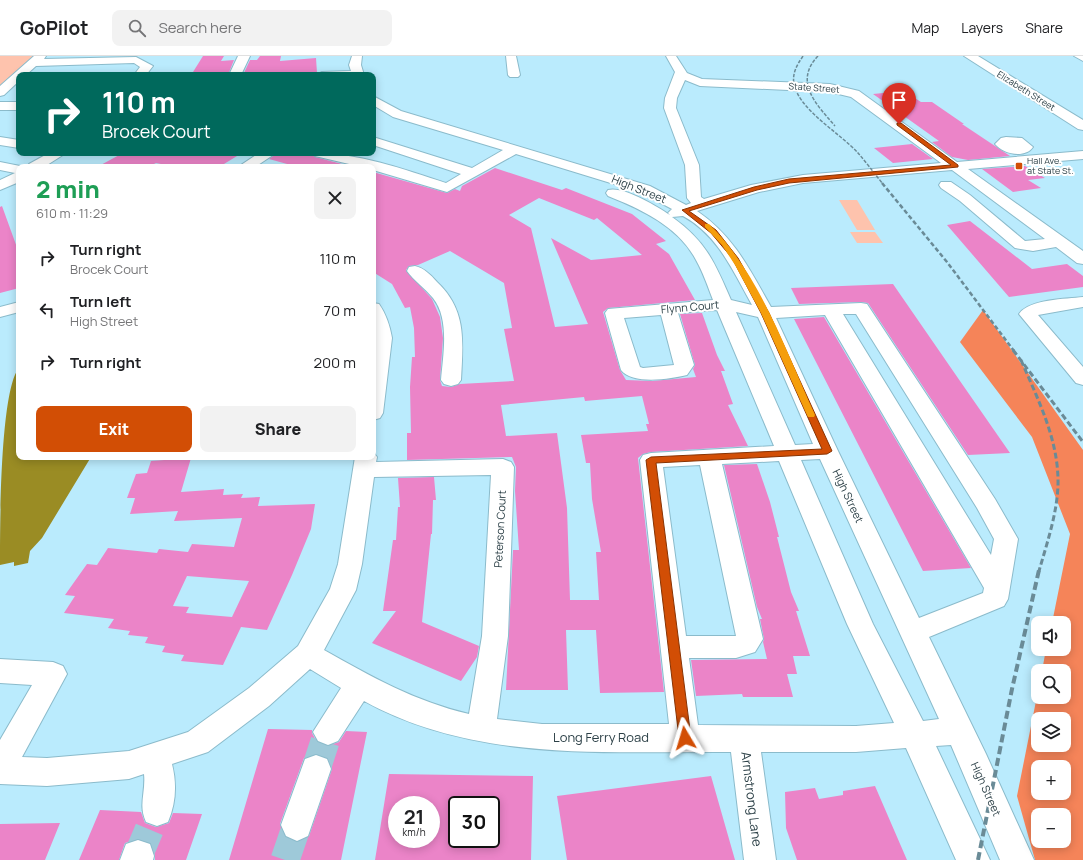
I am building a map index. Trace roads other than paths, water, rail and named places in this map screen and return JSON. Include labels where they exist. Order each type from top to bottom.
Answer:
[{"type":"street","points":[[236,72],[244,56]]},
{"type":"street","points":[[511,56],[514,75]]},
{"type":"street","points":[[671,56],[680,73],[680,79],[670,99],[670,108],[692,165],[694,198],[693,207]]},
{"type":"street","name":"Elizabeth Street","points":[[970,56],[1083,126]]},
{"type":"street","points":[[1079,56],[1083,58]]},
{"type":"street","points":[[22,72],[37,59],[136,60],[147,66],[142,72]]},
{"type":"street","points":[[338,72],[353,69]]},
{"type":"street","name":"State Street","points":[[680,73],[695,81],[722,84],[824,88],[851,92],[862,98],[1083,259]]},
{"type":"street","points":[[0,92],[16,78]]},
{"type":"street","points":[[674,91],[686,87],[722,84]]},
{"type":"street","points":[[0,106],[16,106]]},
{"type":"street","name":"High Street","points":[[377,112],[403,116],[516,149],[634,186],[662,198],[693,207],[707,226],[725,243],[735,258],[765,313],[827,451],[960,730],[1017,860]]},
{"type":"street","name":"High Street","points":[[377,112],[398,126],[608,191],[635,201],[662,217],[682,232],[697,247],[709,267],[725,304],[860,624],[939,784],[973,860]]},
{"type":"street","points":[[0,141],[16,144]]},
{"type":"street","points":[[376,142],[473,173]]},
{"type":"street","points":[[376,166],[447,188],[516,149]]},
{"type":"street","points":[[662,217],[756,188],[789,181],[1083,155]]},
{"type":"street","points":[[39,164],[54,156]]},
{"type":"street","points":[[250,164],[264,156]]},
{"type":"street","points":[[333,156],[367,164]]},
{"type":"street","points":[[0,166],[16,169]]},
{"type":"street","points":[[0,186],[16,178]]},
{"type":"street","points":[[946,185],[965,198],[1021,245],[1034,246],[1060,242]]},
{"type":"street","points":[[415,271],[432,285],[448,308],[453,339],[451,380]]},
{"type":"street","points":[[1083,302],[1039,308],[1028,314],[1083,379]]},
{"type":"street","name":"Flynn Court","points":[[668,309],[684,365],[680,371],[640,374],[631,370],[614,313],[725,304],[765,313],[861,308],[987,505],[1006,538],[997,587]]},
{"type":"street","points":[[0,312],[16,308]]},
{"type":"street","points":[[831,310],[997,587],[995,598],[913,632]]},
{"type":"street","points":[[376,315],[381,326],[383,338],[376,390]]},
{"type":"street","points":[[685,738],[651,460],[827,451]]},
{"type":"street","points":[[674,647],[736,647],[745,644],[750,639],[709,457]]},
{"type":"street","points":[[0,671],[53,674],[0,769],[47,772],[129,765],[197,742],[259,697],[308,654],[343,590],[350,564],[365,463]]},
{"type":"street","name":"Peterson Court","points":[[365,463],[503,467],[495,636],[481,729]]},
{"type":"street","name":"Long Ferry Road","points":[[308,654],[402,707],[450,723],[514,735],[542,737],[856,739],[960,730]]},
{"type":"street","points":[[328,732],[359,684]]},
{"type":"street","name":"Armstrong Lane","points":[[744,738],[760,860]]},
{"type":"street","points":[[154,757],[159,772],[161,789],[157,812]]},
{"type":"street","points":[[296,825],[316,768]]},
{"type":"tunnel","points":[[316,769],[328,732]]},
{"type":"tunnel","points":[[138,856],[157,811]]},
{"type":"tunnel","points":[[285,860],[297,825]]},
{"type":"railway","points":[[803,56],[794,73],[794,84],[797,94],[821,121],[858,153],[883,184]]},
{"type":"railway","points":[[818,56],[811,66],[808,75],[810,93],[821,110],[835,126]]},
{"type":"railway","points":[[882,183],[947,262],[1014,351]]},
{"type":"railway","points":[[1013,350],[1021,361]]},
{"type":"railway","points":[[1021,361],[1083,442]]},
{"type":"railway","points":[[1021,361],[1051,436],[1057,468],[1058,485],[1056,507],[1039,571]]},
{"type":"railway","points":[[978,860],[1012,689],[1039,570]]},
{"type":"place","name":"Hall Ave. at State St.","points":[[1019,166]]}]
